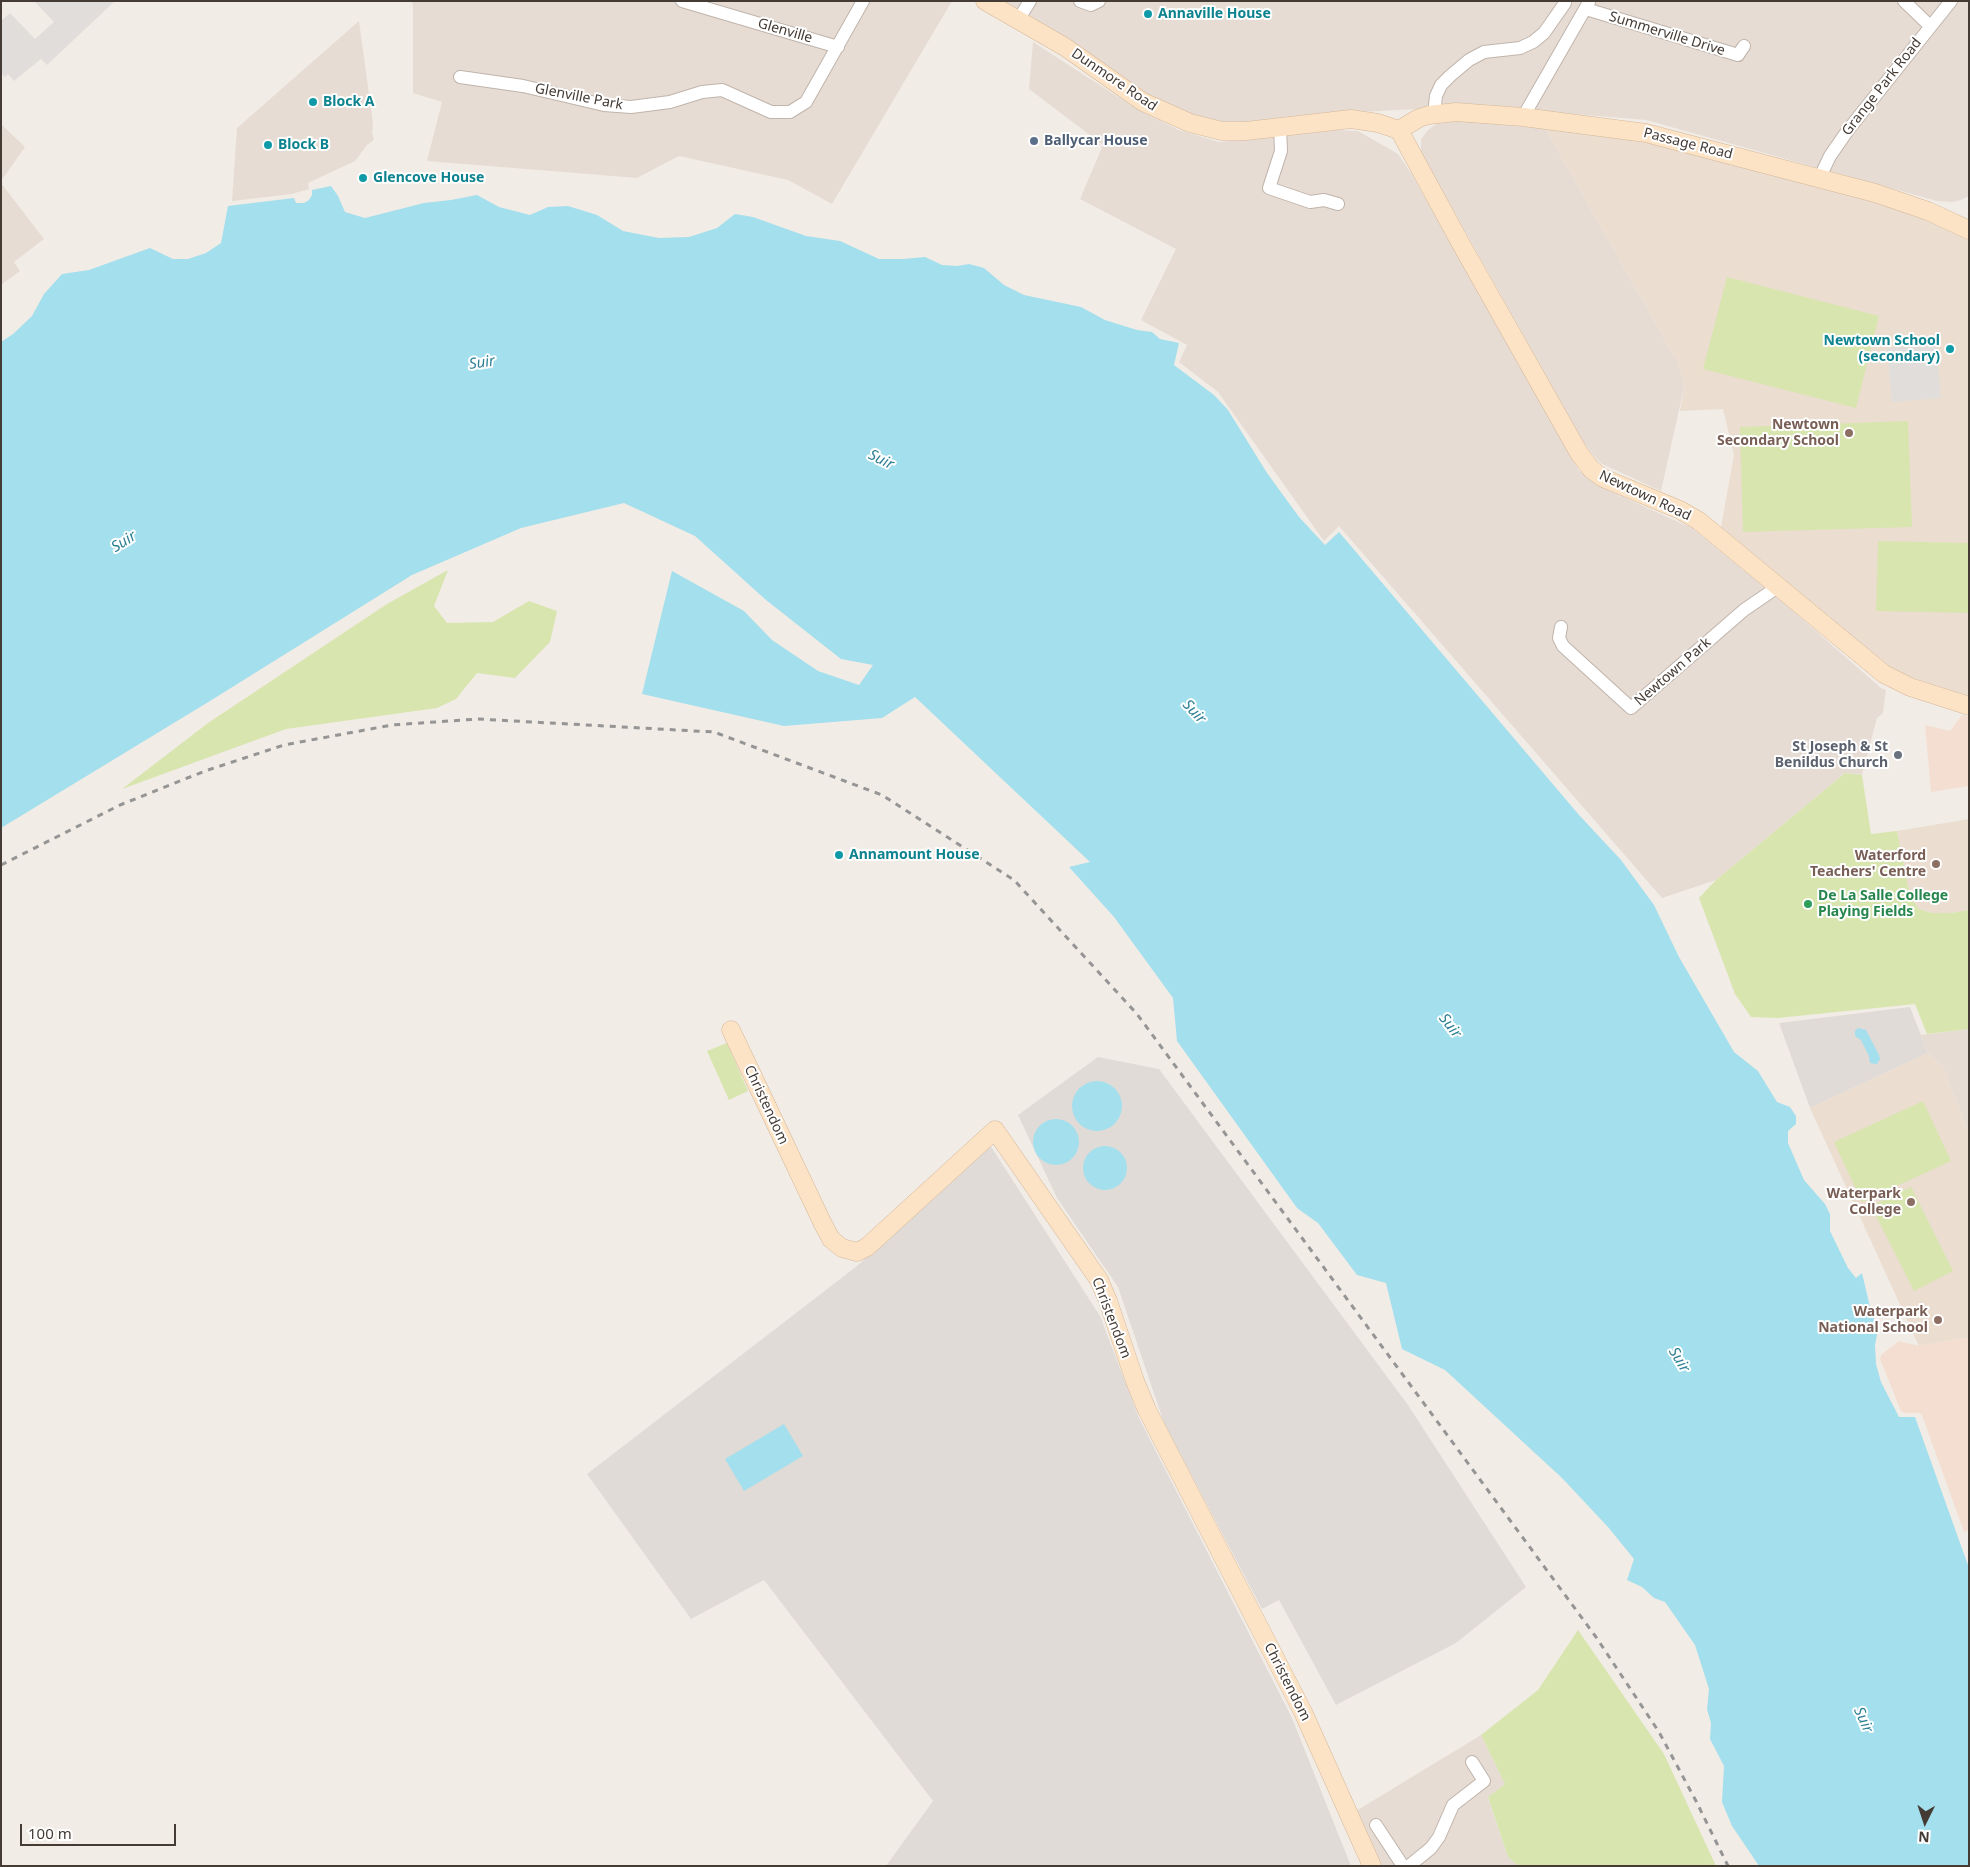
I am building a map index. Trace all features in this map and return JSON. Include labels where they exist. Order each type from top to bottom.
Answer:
[{"type":"main road","name":"Dunmore Road","points":[[986,1],[1065,47],[1143,102],[1178,119],[1201,127],[1222,131],[1246,131],[1351,119],[1378,122],[1399,130]]},
{"type":"main road","name":"Passage Road","points":[[1399,130],[1419,118],[1434,114],[1471,113],[1523,117],[1646,133],[1820,177],[1918,207],[1966,225]]},
{"type":"main road","name":"Newtown Road","points":[[1399,130],[1461,244],[1579,453],[1590,469],[1603,478],[1692,516],[1884,674],[1910,687],[1969,706]]},
{"type":"main road","name":"Christendom","points":[[731,1030],[822,1222],[831,1239],[842,1248],[856,1252],[867,1247],[995,1130],[1099,1280],[1108,1301],[1134,1381],[1147,1410],[1303,1712],[1372,1866]]},
{"type":"street","name":"Glenville","points":[[682,1],[838,47]]},
{"type":"street","points":[[838,47],[863,1]]},
{"type":"street","points":[[1018,20],[1030,1]]},
{"type":"street","points":[[1080,1],[1091,5],[1099,1]]},
{"type":"street","points":[[1904,1],[1930,26]]},
{"type":"street","name":"Grange Park Road","points":[[1820,177],[1837,145],[1951,1]]},
{"type":"street","points":[[1434,114],[1436,96],[1441,85],[1450,76],[1469,60],[1484,52],[1520,48],[1533,42],[1544,33],[1565,3]]},
{"type":"street","points":[[1523,117],[1588,5]]},
{"type":"street","name":"Summerville Drive","points":[[1588,5],[1738,55],[1744,46]]},
{"type":"street","name":"Glenville Park","points":[[460,77],[523,86],[604,105],[631,107],[670,102],[702,92],[722,90],[771,112],[790,112],[806,102],[838,47]]},
{"type":"street","points":[[1280,127],[1281,151],[1269,188],[1310,202],[1324,200],[1338,204]]},
{"type":"street","name":"Newtown Park","points":[[1561,627],[1560,638],[1563,646],[1631,708],[1744,610],[1779,586]]},
{"type":"street","points":[[1409,1866],[1430,1848],[1439,1837],[1453,1805],[1484,1781],[1472,1762]]},
{"type":"street","points":[[1376,1825],[1403,1866]]},
{"type":"shaded area","points":[[34,1],[115,1],[47,65],[41,59],[14,81],[8,74],[5,77],[1,73],[1,21],[10,13],[35,39],[54,22]]},
{"type":"shaded area","points":[[412,1],[952,1],[832,204],[788,180],[679,156],[637,178],[427,161],[442,102],[413,93]]},
{"type":"shaded area","points":[[1002,1],[1969,1],[1969,196],[1952,202],[1937,201],[1646,120],[1476,106],[1361,112],[1237,123],[1207,121],[1149,97],[1017,9]]},
{"type":"shaded area","points":[[359,21],[374,140],[367,145],[355,161],[308,183],[309,189],[292,194],[232,201],[237,128]]},
{"type":"shaded area","points":[[1033,42],[1140,111],[1179,130],[1219,142],[1337,130],[1358,131],[1398,154],[1411,173],[1579,471],[1590,476],[1607,490],[1692,528],[1785,604],[1881,688],[1886,690],[1883,713],[1877,718],[1862,775],[1845,773],[1716,880],[1662,898],[1339,526],[1324,541],[1218,392],[1179,362],[1187,345],[1141,320],[1176,249],[1080,199],[1103,145],[1029,89]]},
{"type":"shaded area","points":[[1443,119],[1545,128],[1679,365],[1685,383],[1661,491],[1600,463],[1584,443],[1421,152],[1421,139],[1428,130]]},
{"type":"shaded area","points":[[1,124],[25,147],[1,181]]},
{"type":"shaded area","name":"Newtown Secondary School","points":[[1545,128],[1636,139],[1835,190],[1914,214],[1969,240],[1969,696],[1892,671],[1721,527],[1734,455],[1723,409],[1680,411],[1685,383],[1679,365]]},
{"type":"shaded area","points":[[1,183],[44,239],[14,262],[20,271],[1,285]]},
{"type":"shaded area","points":[[1936,344],[1941,398],[1892,402],[1887,348]]},
{"type":"shaded area","points":[[1962,715],[1969,717],[1969,786],[1931,792],[1925,725],[1950,731]]},
{"type":"shaded area","name":"Waterford Teachers' Centre","points":[[1969,819],[1969,910],[1951,913],[1932,913],[1919,909],[1910,898],[1897,831]]},
{"type":"shaded area","points":[[1910,1007],[1928,1053],[1810,1108],[1779,1023]]},
{"type":"shaded area","points":[[1969,1029],[1969,1134],[1943,1067],[1928,1053],[1921,1035]]},
{"type":"shaded area","name":"Waterpark College","points":[[1928,1053],[1943,1067],[1969,1134],[1969,1337],[1919,1346],[1810,1108]]},
{"type":"shaded area","points":[[1098,1057],[1159,1069],[1408,1405],[1526,1587],[1456,1643],[1336,1705],[1279,1600],[1262,1609],[1164,1423],[1118,1287],[1057,1198],[1018,1115]]},
{"type":"shaded area","points":[[990,1145],[1100,1316],[1139,1418],[1292,1718],[1351,1866],[886,1866],[933,1801],[764,1580],[691,1619],[587,1474],[857,1266]]},
{"type":"shaded area","points":[[1969,1337],[1969,1530],[1964,1532],[1922,1415],[1901,1411],[1880,1359],[1881,1355],[1899,1341],[1919,1346]]},
{"type":"shaded area","points":[[1481,1735],[1505,1784],[1488,1798],[1508,1857],[1519,1866],[1380,1866],[1356,1811]]},
{"type":"green space","points":[[1727,277],[1879,316],[1856,408],[1703,369]]},
{"type":"green space","points":[[1908,421],[1912,527],[1743,532],[1740,427]]},
{"type":"green space","points":[[1878,541],[1969,543],[1969,613],[1876,611]]},
{"type":"green space","points":[[448,570],[434,606],[447,623],[493,622],[529,601],[557,611],[550,642],[515,678],[477,673],[456,699],[437,708],[286,729],[122,789],[208,723],[387,604]]},
{"type":"green space","name":"De La Salle College Playing Fields","points":[[1845,773],[1862,775],[1871,834],[1897,831],[1910,897],[1919,909],[1932,913],[1951,913],[1969,910],[1969,1029],[1927,1034],[1915,1004],[1778,1018],[1751,1017],[1735,994],[1699,898],[1716,880]]},
{"type":"green space","points":[[727,1043],[748,1091],[729,1100],[707,1051]]},
{"type":"green space","points":[[1923,1101],[1951,1161],[1862,1202],[1834,1142]]},
{"type":"green space","points":[[1911,1187],[1953,1271],[1914,1291],[1871,1206]]},
{"type":"green space","points":[[1578,1630],[1664,1754],[1716,1866],[1519,1866],[1508,1857],[1488,1797],[1505,1784],[1481,1735],[1538,1690]]},
{"type":"water","name":"Suir","points":[[331,186],[345,212],[365,218],[424,203],[477,195],[499,207],[530,215],[548,207],[568,206],[597,215],[623,231],[659,238],[689,237],[717,228],[735,214],[753,217],[806,236],[840,241],[879,259],[925,257],[942,265],[957,266],[969,264],[984,268],[1004,285],[1024,295],[1081,307],[1105,320],[1137,330],[1152,332],[1160,339],[1179,343],[1174,365],[1214,395],[1228,410],[1267,473],[1299,517],[1325,545],[1339,532],[1579,815],[1621,860],[1654,905],[1679,957],[1734,1052],[1758,1071],[1777,1102],[1790,1107],[1796,1116],[1796,1124],[1788,1131],[1788,1143],[1804,1180],[1825,1204],[1830,1214],[1830,1231],[1848,1268],[1856,1278],[1862,1273],[1878,1330],[1875,1345],[1876,1364],[1881,1382],[1899,1417],[1915,1417],[1969,1568],[1969,1866],[1759,1866],[1732,1826],[1722,1802],[1724,1766],[1710,1739],[1711,1723],[1707,1709],[1709,1689],[1695,1645],[1665,1602],[1654,1598],[1642,1587],[1627,1580],[1634,1559],[1608,1527],[1562,1478],[1445,1370],[1402,1349],[1386,1283],[1357,1275],[1318,1223],[1297,1208],[1177,1041],[1173,998],[1114,917],[1069,867],[1090,862],[915,697],[882,718],[784,726],[642,694],[672,571],[744,611],[772,640],[818,671],[859,685],[873,665],[841,659],[766,600],[695,536],[624,503],[521,528],[412,575],[1,828],[1,342],[13,334],[32,316],[44,294],[62,274],[89,270],[150,248],[173,259],[188,259],[206,253],[221,243],[228,206],[294,198],[296,203],[304,203],[309,200],[312,190]]},
{"type":"water","points":[[1858,1028],[1866,1030],[1879,1055],[1880,1059],[1877,1064],[1870,1063],[1869,1056],[1861,1040],[1855,1036],[1855,1031]]},
{"type":"water","points":[[1097,1081],[1111,1085],[1118,1092],[1122,1106],[1118,1120],[1111,1127],[1097,1131],[1083,1127],[1076,1120],[1072,1106],[1076,1092],[1083,1085]]},
{"type":"water","points":[[1051,1119],[1061,1119],[1075,1129],[1079,1142],[1075,1155],[1069,1161],[1061,1165],[1051,1165],[1037,1155],[1033,1147],[1033,1137],[1043,1123]]},
{"type":"water","points":[[1101,1146],[1109,1146],[1121,1152],[1127,1168],[1121,1184],[1109,1190],[1101,1190],[1089,1184],[1083,1172],[1083,1164],[1089,1152]]},
{"type":"water","points":[[784,1424],[803,1456],[744,1491],[725,1459]]},
{"type":"railway","points":[[1,865],[120,805],[205,771],[284,745],[392,725],[478,719],[714,732],[882,795],[1014,880],[1137,1014],[1596,1637],[1659,1732],[1728,1866]]},
{"type":"place","name":"Annaville House","points":[[1148,14]]},
{"type":"place","name":"Block A","points":[[313,102]]},
{"type":"place","name":"Ballycar House","points":[[1034,141]]},
{"type":"place","name":"Block B","points":[[268,145]]},
{"type":"place","name":"Glencove House","points":[[363,178]]},
{"type":"place","name":"Newtown School (secondary)","points":[[1950,349]]},
{"type":"place","name":"Newtown Secondary School","points":[[1849,433]]},
{"type":"place","name":"St Joseph & St Benildus Church","points":[[1898,755]]},
{"type":"place","name":"Annamount House","points":[[839,855]]},
{"type":"place","name":"Waterford Teachers' Centre","points":[[1936,864]]},
{"type":"place","name":"De La Salle College Playing Fields","points":[[1808,904]]},
{"type":"place","name":"Waterpark College","points":[[1911,1202]]},
{"type":"place","name":"Waterpark National School","points":[[1938,1320]]}]
